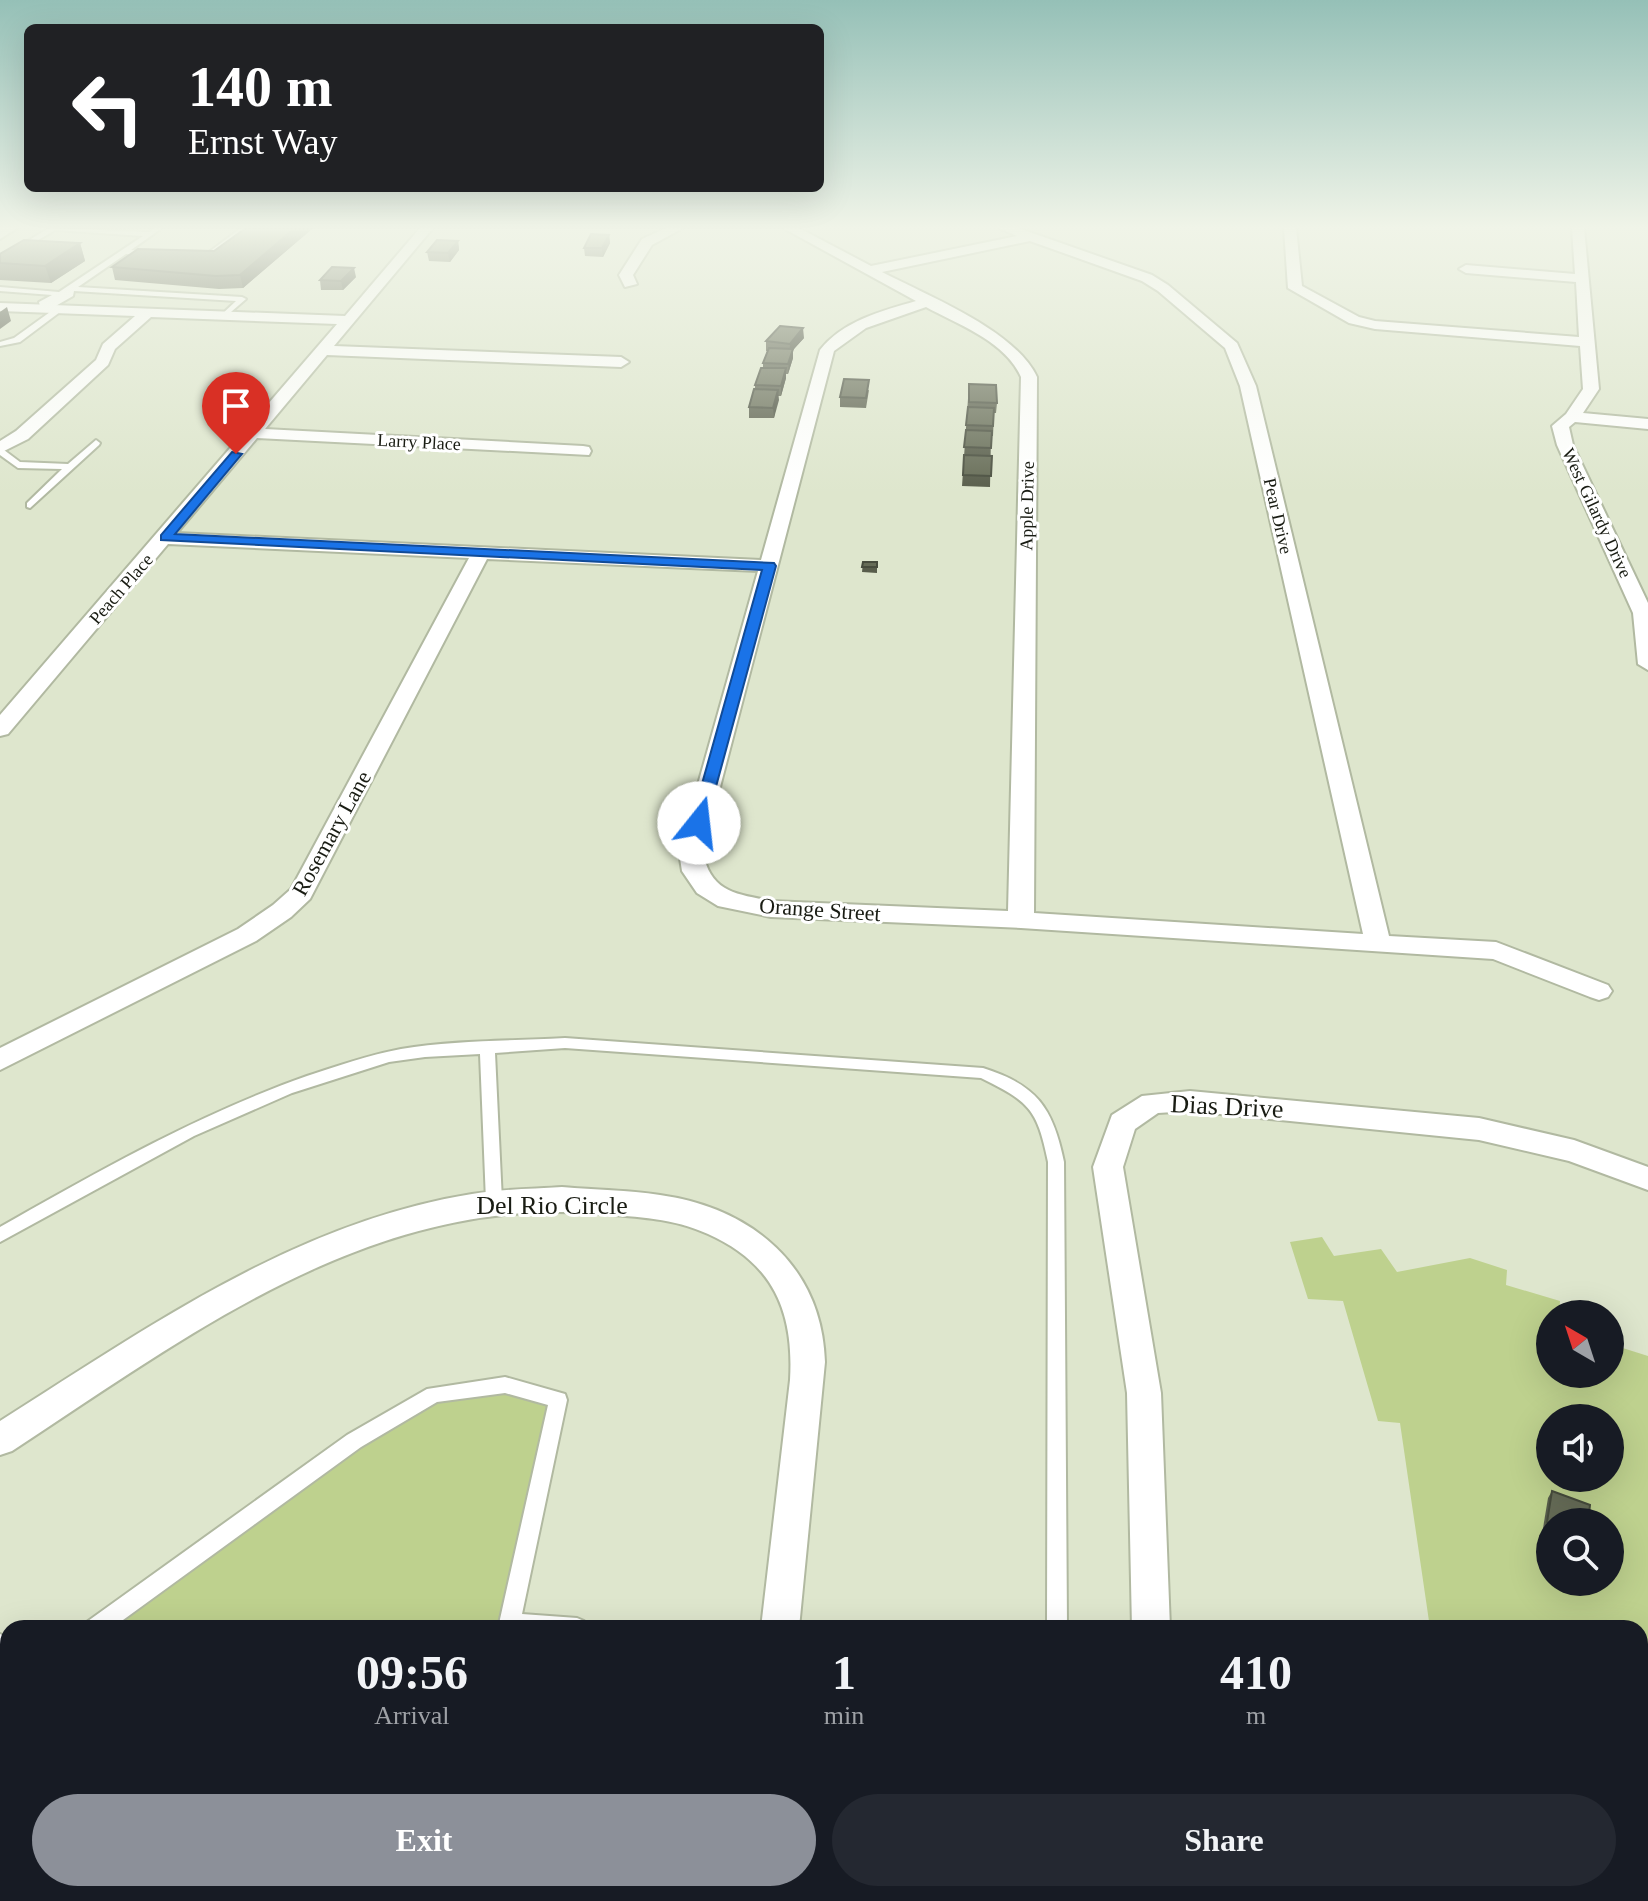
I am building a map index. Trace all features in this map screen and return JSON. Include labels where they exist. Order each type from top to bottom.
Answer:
[{"type":"street","points":[[0,449],[22,435],[103,362],[108,347],[143,317]]},
{"type":"street","points":[[246,317],[348,320]]},
{"type":"street","name":"Peach Place","points":[[0,729],[326,350],[351,317]]},
{"type":"street","name":"Orange Street","points":[[880,317],[841,336],[827,350],[691,852],[694,871],[706,887],[727,900],[771,909],[1021,920],[1496,951],[1599,991]]},
{"type":"street","name":"Apple Drive","points":[[952,317],[997,339],[1024,366],[1029,377],[1021,920]]},
{"type":"street","name":"Pear Drive","points":[[1200,317],[1232,346],[1248,386],[1378,942]]},
{"type":"street","points":[[1348,317],[1398,329],[1585,342]]},
{"type":"street","name":"West Gilardy Drive","points":[[1585,317],[1591,389],[1572,417],[1560,426],[1565,445],[1643,613],[1648,664]]},
{"type":"street","points":[[326,350],[621,362]]},
{"type":"street","points":[[1572,417],[1648,424]]},
{"type":"street","name":"Larry Place","points":[[254,433],[583,451]]},
{"type":"street","points":[[165,538],[770,566]]},
{"type":"street","name":"Rosemary Lane","points":[[0,1060],[247,935],[282,911],[301,893],[480,554]]},
{"type":"street","name":"Dias Drive","points":[[1151,1620],[1144,1393],[1108,1167],[1122,1123],[1152,1103],[1190,1101],[1327,1112],[1479,1129],[1574,1151],[1648,1179]]},
{"type":"street","name":"Del Rio Circle","points":[[0,1440],[252,1282],[317,1249],[402,1219],[494,1201],[612,1201],[685,1211],[751,1244],[775,1262],[793,1288],[803,1314],[808,1361],[781,1620]]},
{"type":"lane","points":[[0,344],[17,340],[49,317]]},
{"type":"lane","points":[[30,505],[96,443]]},
{"type":"lane","points":[[0,449],[18,465],[71,467]]},
{"type":"lane","points":[[0,1235],[142,1154],[226,1113],[300,1083],[392,1056],[565,1043],[983,1073],[1025,1093],[1048,1120],[1056,1162],[1057,1620]]},
{"type":"lane","points":[[487,1048],[494,1201]]},
{"type":"lane","points":[[106,1620],[354,1441],[434,1395],[505,1385],[558,1400],[510,1620]]},
{"type":"green space","points":[[1322,1237],[1334,1256],[1381,1249],[1397,1272],[1470,1258],[1507,1270],[1506,1285],[1557,1300],[1536,1300],[1536,1388],[1624,1388],[1624,1348],[1648,1356],[1648,1620],[1429,1620],[1400,1423],[1378,1421],[1343,1301],[1308,1299],[1290,1242]]},
{"type":"green space","points":[[505,1385],[558,1400],[510,1620],[107,1620],[434,1395]]},
{"type":"building","points":[[780,326],[803,328],[790,344],[766,341]]},
{"type":"building","points":[[769,348],[793,349],[788,364],[763,363]]},
{"type":"building","points":[[761,368],[786,368],[781,386],[755,385]]},
{"type":"building","points":[[844,379],[869,380],[866,398],[840,397]]},
{"type":"building","points":[[969,384],[996,385],[997,403],[969,402]]},
{"type":"building","points":[[754,389],[778,390],[773,408],[749,407]]},
{"type":"building","points":[[968,407],[994,408],[993,426],[966,425]]},
{"type":"building","points":[[966,430],[992,431],[991,448],[964,447]]},
{"type":"building","points":[[964,455],[992,456],[991,476],[963,475]]},
{"type":"building","points":[[863,562],[877,562],[877,567],[862,567]]},
{"type":"building","points":[[1552,1492],[1590,1505],[1590,1508],[1549,1508]]},
{"type":"route","points":[[236,454],[165,538],[770,566],[699,823]]}]
